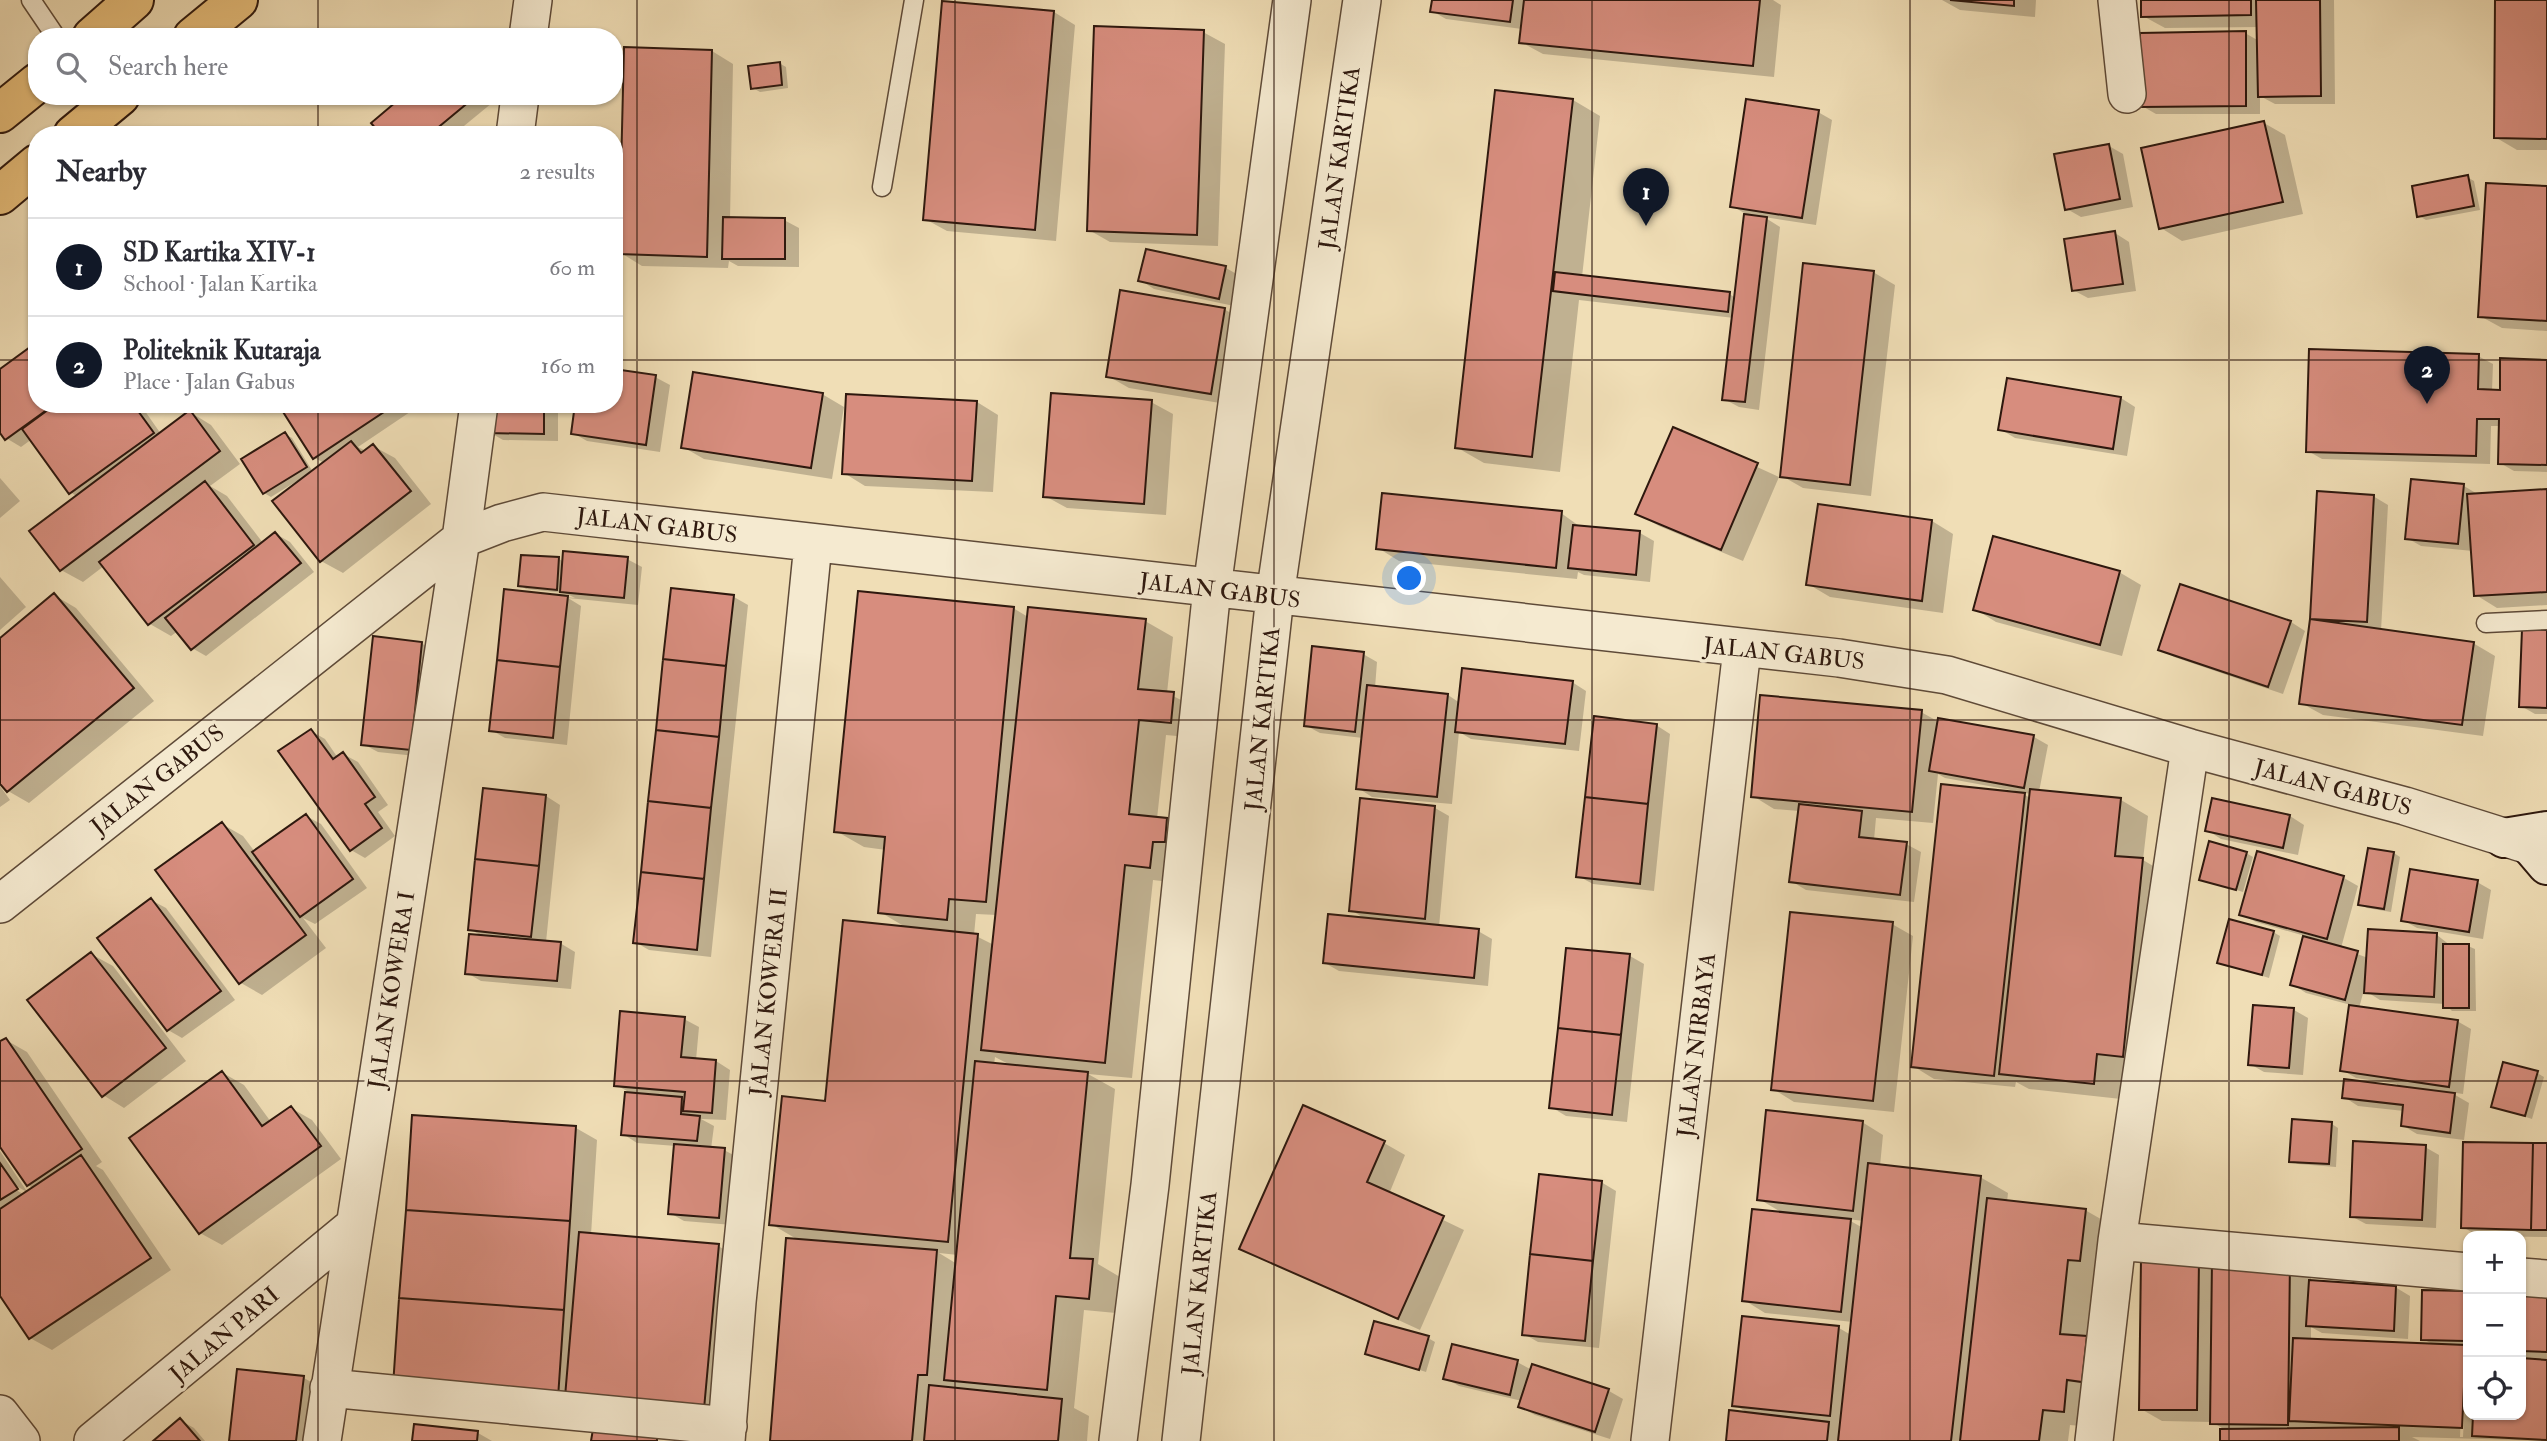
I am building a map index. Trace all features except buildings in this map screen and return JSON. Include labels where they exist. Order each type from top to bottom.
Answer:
[{"type":"highway","points":[[102,28],[134,0]]},
{"type":"highway","points":[[204,28],[238,0]]},
{"type":"highway","points":[[0,113],[28,90]]},
{"type":"highway","points":[[84,126],[109,105]]},
{"type":"highway","points":[[0,195],[28,172]]},
{"type":"street","points":[[529,28],[533,0]]},
{"type":"street","points":[[1118,1441],[1150,1185],[1212,588],[1292,0]]},
{"type":"street","name":"JALAN KARTIKA","points":[[1181,1441],[1275,596],[1362,0]]},
{"type":"street","points":[[2116,0],[2127,94]]},
{"type":"street","points":[[516,126],[519,105]]},
{"type":"street","name":"JALAN KOWERA I","points":[[322,1441],[461,539],[478,413]]},
{"type":"street","name":"JALAN GABUS","points":[[0,904],[461,539],[502,523],[543,512],[1839,658],[1947,675],[2190,748],[2405,806],[2535,845]]},
{"type":"street","name":"JALAN KOWERA II","points":[[727,1434],[737,1302],[813,544]]},
{"type":"street","name":"JALAN NIRBAYA","points":[[1650,1441],[1742,649]]},
{"type":"street","points":[[2094,1441],[2117,1241],[2190,748]]},
{"type":"street","points":[[1150,1185],[1209,1198]]},
{"type":"street","name":"JALAN PARI","points":[[93,1441],[354,1226]]},
{"type":"street","points":[[2117,1241],[2463,1272]]},
{"type":"street","points":[[2526,1277],[2547,1279]]},
{"type":"street","points":[[329,1388],[727,1434]]},
{"type":"street","points":[[0,1414],[21,1441]]},
{"type":"lane","points":[[31,0],[50,28]]},
{"type":"lane","points":[[882,187],[914,0]]},
{"type":"lane","points":[[2486,623],[2547,620]]},
{"type":"place","name":"SD Kartika XIV-1","points":[[1646,226]]},
{"type":"place","name":"Politeknik Kutaraja","points":[[2427,404]]}]
